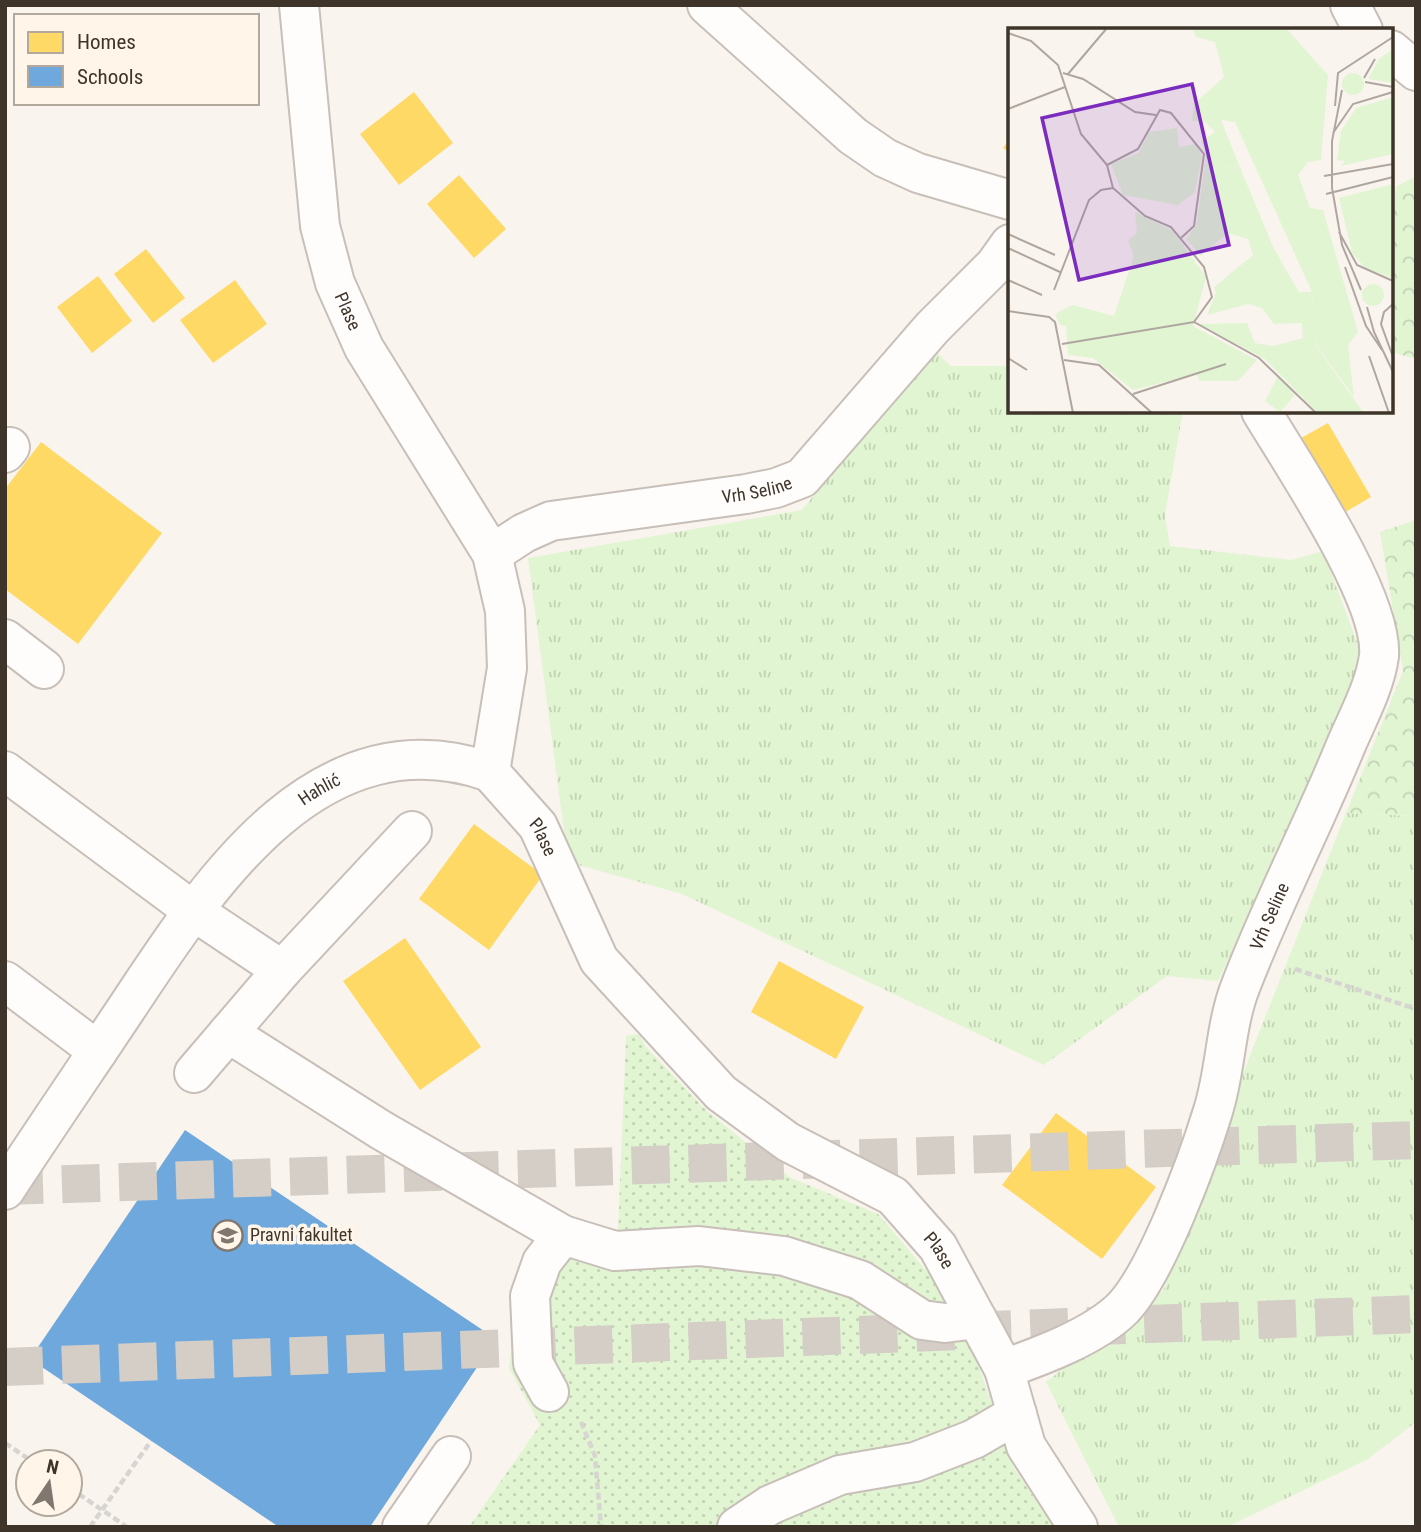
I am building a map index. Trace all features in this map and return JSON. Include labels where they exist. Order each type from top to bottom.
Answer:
[{"type":"street","name":"Plase","points":[[299,5],[320,226],[335,284],[364,348],[492,554],[505,611],[507,668],[490,772],[538,826],[599,960],[721,1093],[788,1142],[892,1196],[938,1247],[1004,1368],[1026,1446],[1078,1527]]},
{"type":"street","points":[[707,5],[853,136],[885,158],[918,173],[1008,199]]},
{"type":"street","points":[[1350,5],[1362,28]]},
{"type":"street","points":[[1393,52],[1416,71]]},
{"type":"street","name":"Vrh Seline","points":[[492,554],[524,533],[551,521],[746,494],[776,488],[802,478],[932,328],[995,265],[1008,247]]},
{"type":"street","name":"Vrh Seline","points":[[1004,1368],[1051,1353],[1082,1335],[1122,1309],[1143,1280],[1174,1216],[1214,1110],[1240,988],[1361,709],[1379,654],[1373,624],[1348,556],[1262,413]]},
{"type":"street","points":[[5,639],[44,668]]},
{"type":"street","name":"Hahlić","points":[[5,1190],[192,910],[255,836],[292,806],[342,778],[386,765],[434,759],[462,763],[490,772]]},
{"type":"street","points":[[5,771],[192,910],[282,970]]},
{"type":"street","points":[[194,1073],[282,970],[412,831]]},
{"type":"street","points":[[5,981],[98,1051]]},
{"type":"street","points":[[228,1033],[381,1130],[563,1235],[615,1251],[699,1246],[784,1256],[860,1280],[922,1320],[946,1323],[977,1319]]},
{"type":"street","points":[[549,1392],[533,1363],[530,1296],[542,1262],[563,1235]]},
{"type":"street","points":[[737,1527],[770,1505],[840,1475],[915,1462],[974,1439],[1017,1414]]},
{"type":"street","points":[[402,1527],[451,1455]]},
{"type":"path","points":[[1255,954],[1416,1009]]},
{"type":"path","points":[[549,1392],[584,1425],[595,1456],[601,1527]]},
{"type":"path","points":[[90,1527],[151,1441]]},
{"type":"path","points":[[84,1498],[127,1527]]},
{"type":"green space","points":[[1416,176],[1416,359],[1393,353],[1393,197],[1397,186]]},
{"type":"green space","points":[[933,349],[951,366],[1008,366],[1008,413],[1183,413],[1165,515],[1170,546],[1292,560],[1323,551],[1366,666],[1218,981],[1167,976],[1044,1065],[682,894],[568,862],[528,558],[802,510]]},
{"type":"green space","points":[[1416,520],[1416,816],[1346,813],[1403,671],[1380,532]]},
{"type":"green space","points":[[1346,813],[1416,816],[1416,1422],[1368,1459],[1227,1527],[1119,1527],[1046,1382],[1163,1291],[1232,1101]]},
{"type":"green space","points":[[639,1034],[647,1048],[707,1111],[789,1177],[878,1214],[943,1290],[979,1367],[1014,1468],[1054,1527],[469,1527],[540,1425],[509,1368],[519,1276],[618,1232],[626,1036]]},
{"type":"building: Homes","points":[[414,92],[453,143],[399,185],[360,134]]},
{"type":"building: Homes","points":[[459,175],[506,229],[474,258],[427,204]]},
{"type":"building: Homes","points":[[146,249],[185,298],[153,323],[114,274]]},
{"type":"building: Homes","points":[[98,276],[132,321],[92,353],[57,307]]},
{"type":"building: Homes","points":[[235,280],[267,324],[213,363],[180,320]]},
{"type":"building: Homes","points":[[1328,423],[1371,497],[1337,517],[1294,442]]},
{"type":"building: Homes","points":[[41,442],[162,533],[78,644],[5,589],[5,489]]},
{"type":"building: Homes","points":[[474,824],[543,875],[489,950],[419,899]]},
{"type":"building: Homes","points":[[405,938],[481,1047],[420,1090],[343,981]]},
{"type":"building: Homes","points":[[779,961],[864,1007],[836,1059],[751,1012]]},
{"type":"building: Homes","points":[[1056,1113],[1156,1187],[1102,1259],[1002,1185]]},
{"type":"building: Schools","name":"Pravni fakultet","points":[[185,1130],[496,1339],[370,1527],[279,1527],[30,1359]]},
{"type":"tunnel","points":[[5,1186],[1416,1140]]},
{"type":"tunnel","points":[[5,1367],[1416,1314]]},
{"type":"place","name":"Pravni fakultet","points":[[227,1235]]}]
